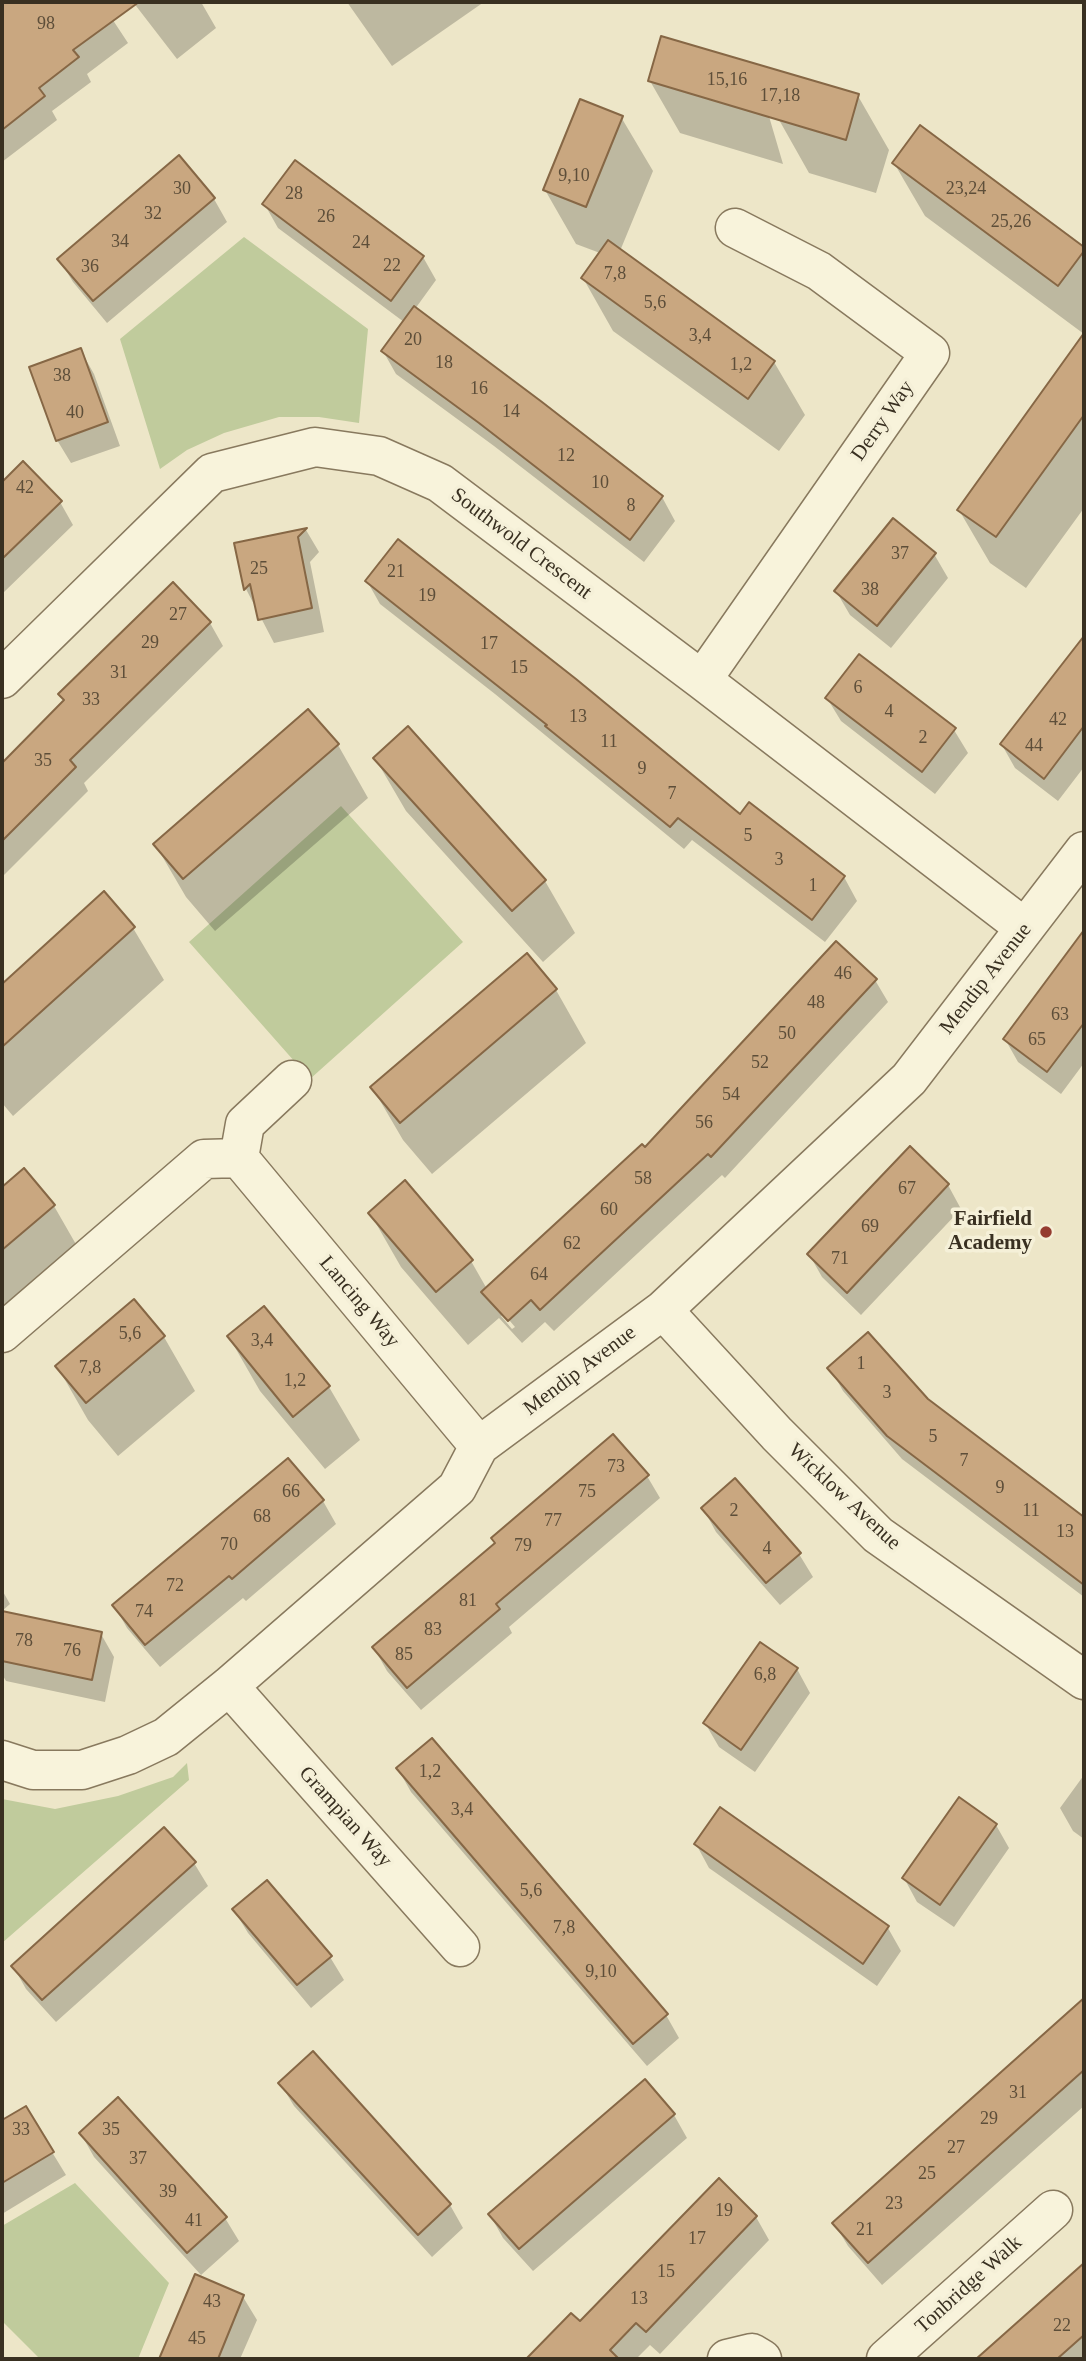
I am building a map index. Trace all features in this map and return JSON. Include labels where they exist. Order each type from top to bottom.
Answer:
[{"type":"street","name":"Derry Way","points":[[702,680],[930,353],[819,271],[735,228]]},
{"type":"street","name":"Southwold Crescent","points":[[2,679],[212,473],[316,447],[379,456],[440,483],[1025,928]]},
{"type":"street","name":"Mendip Avenue","points":[[2,1760],[33,1770],[82,1770],[128,1755],[166,1737],[229,1686],[457,1488],[479,1446],[663,1310],[909,1079],[1084,850]]},
{"type":"street","points":[[2,1333],[204,1159],[239,1157],[245,1124],[292,1080]]},
{"type":"street","name":"Lancing Way","points":[[239,1157],[479,1446]]},
{"type":"street","name":"Wicklow Avenue","points":[[663,1310],[777,1434],[878,1535],[1084,1681]]},
{"type":"street","name":"Grampian Way","points":[[229,1686],[460,1947]]},
{"type":"street","name":"Tonbridge Walk","points":[[886,2359],[1053,2210]]},
{"type":"street","points":[[727,2359],[752,2353],[762,2359]]},
{"type":"green space","points":[[244,237],[368,329],[359,423],[319,417],[279,417],[224,433],[187,450],[160,469],[120,339]]},
{"type":"green space","points":[[341,806],[463,942],[310,1079],[189,942]]},
{"type":"green space","points":[[187,1763],[189,1780],[2,1943],[2,1799],[55,1809],[118,1796],[173,1777]]},
{"type":"green space","points":[[75,2183],[169,2283],[138,2359],[40,2359],[2,2321],[2,2226]]},
{"type":"building","points":[[2,2],[139,2],[73,50],[79,57],[39,88],[45,96],[2,130]]},
{"type":"building","points":[[661,36],[859,94],[846,140],[648,81]]},
{"type":"building","points":[[580,99],[623,116],[586,207],[543,190]]},
{"type":"building","points":[[920,125],[1084,247],[1084,251],[1058,286],[892,163]]},
{"type":"building","points":[[179,155],[215,198],[93,301],[57,259]]},
{"type":"building","points":[[295,160],[424,256],[391,301],[262,204]]},
{"type":"building","points":[[608,240],[775,361],[748,399],[581,278]]},
{"type":"building","points":[[414,306],[663,496],[630,540],[381,351]]},
{"type":"building","points":[[1084,333],[1084,415],[996,537],[957,510]]},
{"type":"building","points":[[81,348],[108,422],[56,441],[29,367]]},
{"type":"building","points":[[23,461],[62,501],[2,559],[2,482]]},
{"type":"building","points":[[893,518],[936,553],[877,626],[834,591]]},
{"type":"building","points":[[307,528],[298,537],[312,608],[258,620],[250,584],[244,590],[234,543]]},
{"type":"building","points":[[398,539],[576,679],[740,814],[749,802],[845,876],[812,920],[678,818],[670,827],[545,726],[547,725],[365,581]]},
{"type":"building","points":[[173,582],[211,622],[70,760],[76,767],[2,841],[2,763],[64,700],[58,694]]},
{"type":"building","points":[[1084,636],[1084,726],[1044,779],[1000,744]]},
{"type":"building","points":[[859,654],[956,728],[922,772],[825,698]]},
{"type":"building","points":[[308,709],[339,744],[183,879],[153,844]]},
{"type":"building","points":[[408,726],[546,880],[512,911],[373,758]]},
{"type":"building","points":[[104,891],[135,927],[2,1047],[2,984]]},
{"type":"building","points":[[1084,930],[1084,1023],[1047,1072],[1003,1039]]},
{"type":"building","points":[[836,941],[877,979],[711,1157],[708,1154],[540,1310],[531,1300],[508,1321],[481,1292],[642,1144],[645,1147]]},
{"type":"building","points":[[527,953],[557,989],[400,1123],[370,1087]]},
{"type":"building","points":[[910,1146],[949,1184],[847,1293],[807,1254]]},
{"type":"building","points":[[24,1168],[55,1205],[2,1250],[2,1187]]},
{"type":"building","points":[[405,1180],[473,1260],[436,1292],[368,1213]]},
{"type":"building","points":[[134,1299],[165,1336],[86,1403],[55,1366]]},
{"type":"building","points":[[264,1306],[330,1386],[293,1417],[227,1336]]},
{"type":"building","points":[[868,1332],[928,1399],[1084,1517],[1084,1585],[887,1436],[827,1368]]},
{"type":"building","points":[[613,1434],[649,1475],[496,1604],[500,1609],[407,1688],[372,1647],[495,1543],[491,1538]]},
{"type":"building","points":[[288,1458],[324,1500],[232,1579],[229,1576],[145,1645],[112,1605]]},
{"type":"building","points":[[735,1478],[801,1553],[766,1583],[701,1508]]},
{"type":"building","points":[[2,1611],[102,1632],[92,1680],[2,1661]]},
{"type":"building","points":[[760,1642],[798,1668],[741,1750],[703,1723]]},
{"type":"building","points":[[432,1738],[668,2014],[633,2044],[396,1768]]},
{"type":"building","points":[[959,1797],[997,1824],[940,1905],[902,1878]]},
{"type":"building","points":[[720,1807],[889,1926],[863,1964],[694,1844]]},
{"type":"building","points":[[164,1827],[196,1862],[42,2000],[11,1966]]},
{"type":"building","points":[[267,1880],[332,1956],[297,1985],[232,1909]]},
{"type":"building","points":[[1084,1998],[1084,2070],[868,2263],[832,2223]]},
{"type":"building","points":[[313,2051],[451,2204],[418,2235],[278,2083]]},
{"type":"building","points":[[645,2079],[675,2114],[519,2249],[488,2214]]},
{"type":"building","points":[[118,2097],[227,2217],[187,2253],[79,2133]]},
{"type":"building","points":[[26,2106],[54,2152],[2,2183],[2,2120]]},
{"type":"building","points":[[719,2178],[757,2216],[646,2332],[636,2323],[610,2350],[619,2359],[526,2359],[571,2313],[580,2321]]},
{"type":"building","points":[[1084,2263],[1084,2335],[1057,2359],[976,2359]]},
{"type":"building","points":[[195,2274],[244,2295],[218,2359],[159,2359]]},
{"type":"place","name":"Fairfield Academy","points":[[1046,1232]]}]
